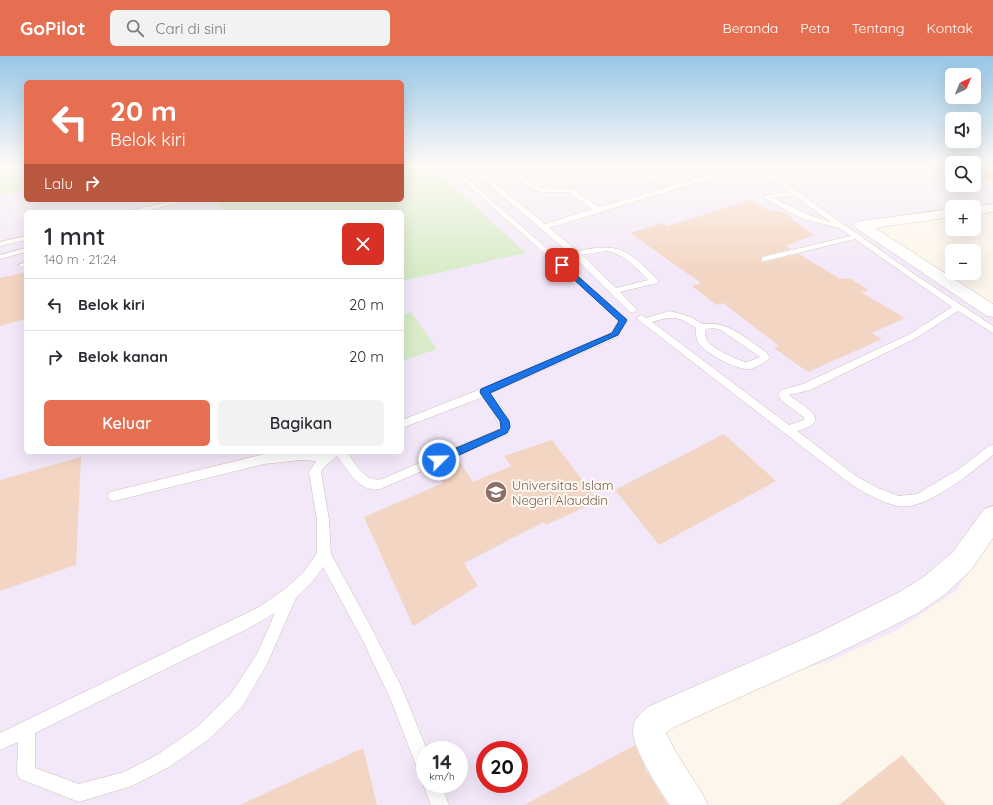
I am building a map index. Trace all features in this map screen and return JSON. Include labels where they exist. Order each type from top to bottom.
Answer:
[{"type":"street","points":[[981,210],[993,208]]},
{"type":"street","points":[[945,214],[861,225],[993,312]]},
{"type":"street","points":[[690,805],[655,750],[649,736],[651,724],[663,716],[830,642],[908,602],[935,585],[962,561],[993,517]]},
{"type":"lane","points":[[489,201],[622,319],[634,323],[670,314],[688,319],[701,327],[713,325],[724,328],[763,354],[765,358],[748,366],[737,362],[707,346],[701,338],[701,327]]},
{"type":"lane","points":[[512,201],[576,254],[633,310],[641,315],[643,320],[852,479],[874,492],[899,501],[913,500],[923,496],[963,472],[993,449]]},
{"type":"lane","points":[[585,201],[598,210]]},
{"type":"lane","points":[[544,227],[628,201]]},
{"type":"lane","points":[[774,201],[806,217],[830,225],[843,227]]},
{"type":"lane","points":[[805,201],[993,330]]},
{"type":"lane","points":[[141,210],[178,202]]},
{"type":"lane","points":[[765,259],[856,237]]},
{"type":"lane","points":[[0,244],[24,238]]},
{"type":"lane","points":[[576,254],[600,249],[616,250],[622,253],[654,281],[614,291]]},
{"type":"lane","points":[[0,257],[24,251]]},
{"type":"lane","points":[[787,430],[805,425],[810,422],[810,418],[809,415],[798,406],[785,398],[783,395],[785,393],[806,387],[914,336],[958,307]]},
{"type":"lane","points":[[622,319],[619,314],[622,311],[633,310]]},
{"type":"lane","points":[[404,423],[484,392],[614,335],[622,319]]},
{"type":"lane","points":[[343,454],[363,480],[373,485],[383,484],[504,431],[506,427],[505,421],[484,392]]},
{"type":"lane","points":[[114,496],[264,459],[331,455]]},
{"type":"lane","points":[[331,455],[320,464],[315,472],[323,520],[324,555],[368,634],[393,687],[416,744]]},
{"type":"lane","points":[[0,742],[264,612],[290,594],[308,578],[324,555]]},
{"type":"lane","points":[[27,729],[26,773],[79,793],[126,780],[163,760],[202,734],[236,701],[262,659],[290,594]]},
{"type":"lane","points":[[435,793],[440,805]]},
{"type":"shaded area","name":"Universitas Islam Negeri Alauddin","points":[[0,201],[945,201],[945,219],[869,227],[945,276],[945,280],[951,280],[993,307],[993,532],[957,590],[897,630],[830,661],[649,714],[707,805],[0,805]]},
{"type":"shaded area","name":"Universitas Islam Negeri Alauddin","points":[[981,201],[993,201],[993,213],[981,214]]},
{"type":"green space","points":[[469,201],[526,253],[404,281],[404,210],[221,210],[218,203]]},
{"type":"green space","points":[[411,312],[437,349],[404,360],[404,314]]},
{"type":"building","points":[[748,201],[753,201],[770,211],[775,210],[790,215],[792,219],[814,235],[786,246],[791,249],[762,256],[761,262],[799,254],[840,279],[849,278],[869,290],[861,292],[905,318],[872,333],[882,339],[808,372],[774,348],[779,346],[723,303],[716,305],[692,286],[701,283],[630,233],[663,223],[668,226]]},
{"type":"building","points":[[24,272],[24,320],[0,326],[0,278]]},
{"type":"building","points":[[724,434],[776,481],[659,545],[615,490]]},
{"type":"building","points":[[552,440],[598,501],[546,525],[544,522],[464,563],[478,586],[413,626],[364,517],[443,483],[437,473],[460,462],[473,482],[511,466],[504,456]]},
{"type":"building","points":[[81,457],[76,565],[0,591],[0,480]]},
{"type":"building","points":[[635,745],[646,770],[668,805],[524,805]]},
{"type":"building","points":[[363,748],[377,805],[240,805]]},
{"type":"building","points":[[902,755],[946,805],[839,805]]},
{"type":"place","name":"Universitas Islam Negeri Alauddin","points":[[496,492]]},
{"type":"route","points":[[439,460],[496,436],[504,431],[506,427],[505,421],[484,392],[614,335],[623,320],[562,265]]}]
